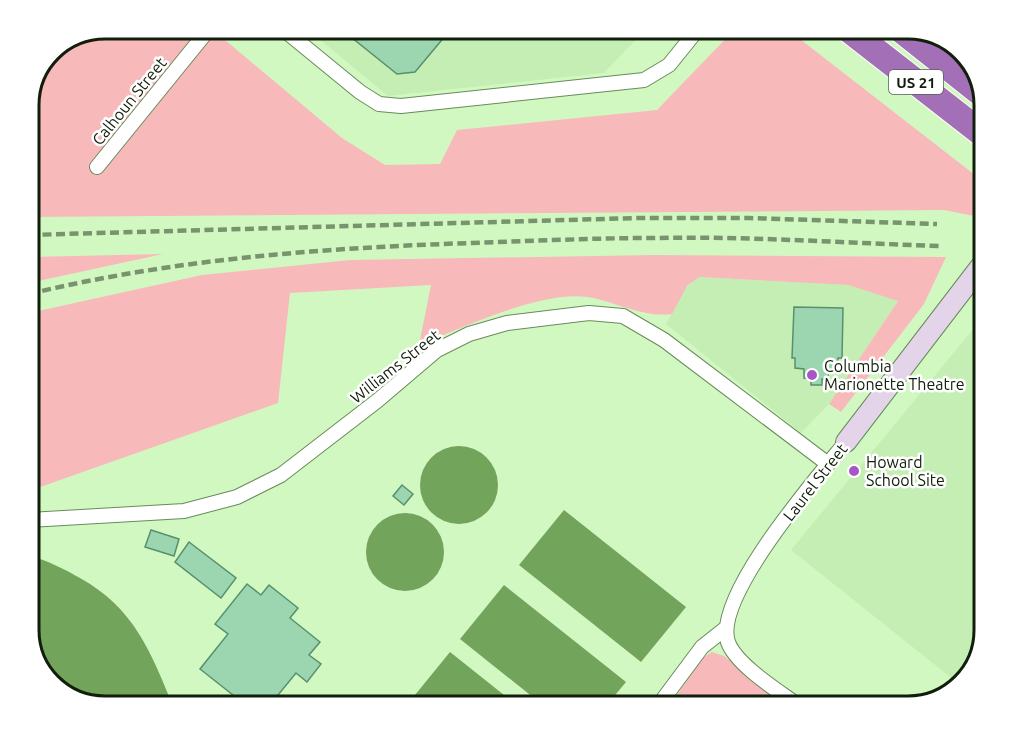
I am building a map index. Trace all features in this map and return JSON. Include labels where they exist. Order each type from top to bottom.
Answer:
[{"type":"highway","name":"US 21","points":[[862,39],[974,127]]},
{"type":"highway","name":"US 21","points":[[915,40],[971,85]]},
{"type":"street","name":"Calhoun Street","points":[[97,167],[199,39]]},
{"type":"street","points":[[296,39],[360,92],[379,104],[401,106],[644,80],[669,65],[689,39]]},
{"type":"street","name":"Laurel Street","points":[[726,628],[732,602],[742,582],[828,464],[974,275]]},
{"type":"street","name":"Williams Street","points":[[39,519],[184,511],[237,497],[281,475],[377,401],[437,351],[469,333],[507,323],[589,313],[623,316],[664,340],[828,464]]},
{"type":"street","points":[[665,696],[702,647],[726,628],[729,644],[736,655],[787,696]]},
{"type":"shaded area","points":[[224,39],[342,138],[385,165],[440,164],[457,130],[657,110],[725,39],[800,39],[974,174],[974,216],[944,210],[39,217],[40,92],[50,68],[58,58],[68,50],[92,40]]},
{"type":"shaded area","points":[[319,39],[636,39],[604,73],[388,96]]},
{"type":"shaded area","points":[[163,254],[39,281],[39,257]]},
{"type":"shaded area","points":[[653,255],[946,257],[924,304],[841,412],[829,404],[898,301],[848,285],[699,277],[687,286],[672,314],[650,314],[597,299],[569,296],[548,299],[502,312],[419,345],[431,285],[290,293],[278,403],[39,487],[39,311],[202,275],[350,260]]},
{"type":"shaded area","points":[[698,277],[848,285],[898,301],[829,404],[801,433],[666,324],[685,289]]},
{"type":"shaded area","points":[[974,328],[974,630],[971,651],[953,679],[791,550]]},
{"type":"shaded area","points":[[459,446],[474,449],[491,463],[498,485],[495,500],[481,517],[459,524],[444,521],[427,507],[420,485],[423,470],[437,453]]},
{"type":"shaded area","points":[[564,510],[686,607],[641,662],[519,565]]},
{"type":"shaded area","points":[[405,513],[420,516],[437,530],[444,552],[441,567],[427,584],[405,591],[390,588],[373,574],[366,552],[369,537],[383,520]]},
{"type":"shaded area","points":[[39,559],[74,575],[99,590],[114,603],[138,633],[157,667],[169,696],[105,696],[84,693],[55,674],[41,647],[39,635]]},
{"type":"shaded area","points":[[504,585],[626,682],[614,696],[531,696],[460,639]]},
{"type":"shaded area","points":[[450,652],[505,696],[414,696]]},
{"type":"shaded area","points":[[712,652],[724,656],[775,696],[676,696],[703,658]]},
{"type":"building","points":[[353,39],[443,39],[415,72],[397,74]]},
{"type":"building","points":[[794,307],[843,308],[842,358],[838,358],[838,369],[829,369],[828,379],[822,379],[822,385],[811,385],[811,379],[804,378],[804,369],[795,368],[795,358],[792,358]]},
{"type":"building","points":[[402,485],[413,494],[404,505],[393,496]]},
{"type":"building","points":[[151,530],[179,539],[174,556],[145,547]]},
{"type":"building","points":[[189,542],[236,578],[221,598],[175,562]]},
{"type":"building","points":[[247,584],[261,595],[269,585],[298,608],[290,618],[320,642],[309,655],[321,664],[307,682],[296,673],[277,696],[234,696],[200,669],[228,634],[215,624]]},
{"type":"railway","points":[[39,235],[640,218],[749,218],[937,224]]},
{"type":"railway","points":[[39,292],[138,272],[248,257],[415,245],[690,238],[939,246]]},
{"type":"place","name":"Columbia Marionette Theatre","points":[[812,375]]},
{"type":"place","name":"Howard School Site","points":[[854,471]]}]
